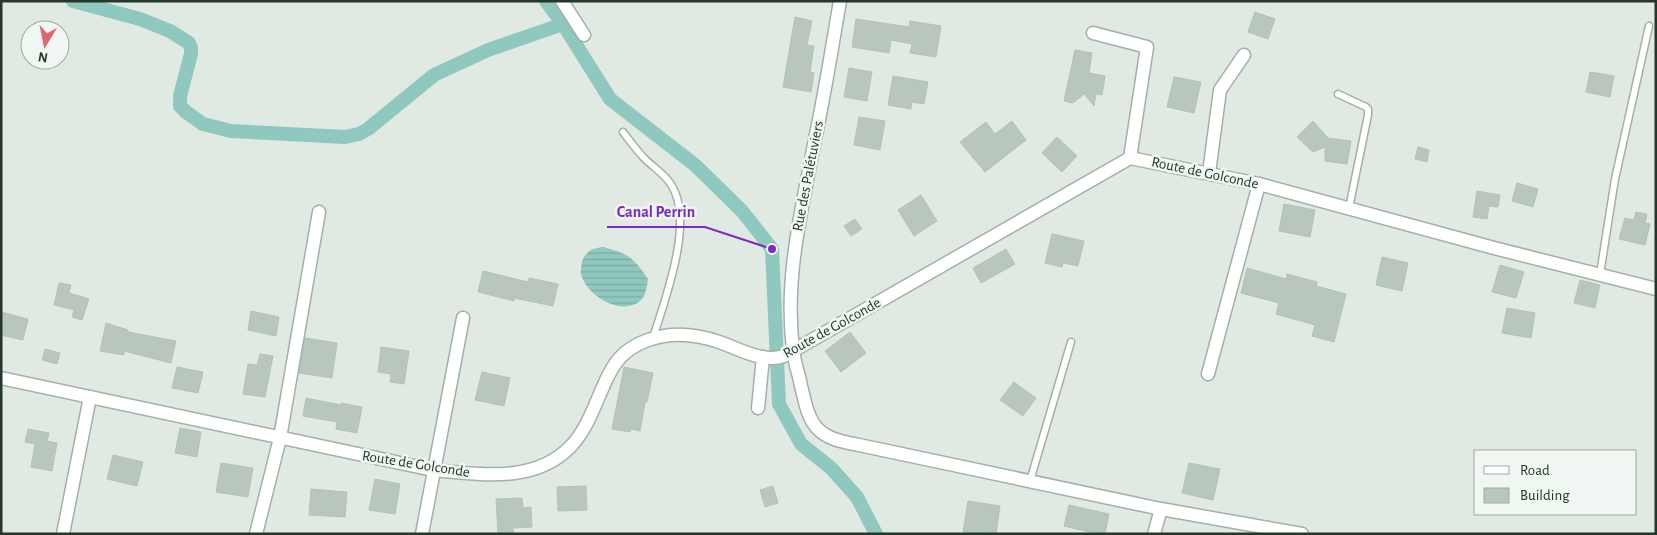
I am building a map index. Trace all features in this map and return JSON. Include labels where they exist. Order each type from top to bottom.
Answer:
[{"type":"street","points":[[562,1],[584,35]]},
{"type":"street","name":"Rue des Palétuviers","points":[[840,1],[794,254],[790,298],[793,352],[813,423],[826,435],[841,441],[1161,508],[1296,533]]},
{"type":"street","points":[[1093,34],[1147,47],[1130,158]]},
{"type":"street","points":[[1209,173],[1220,90],[1244,54]]},
{"type":"street","name":"Route de Golconde","points":[[1,378],[433,470],[504,475],[534,469],[558,457],[571,446],[581,431],[616,361],[624,352],[636,345],[653,338],[681,334],[718,342],[763,357],[779,358],[793,352],[1130,158],[1259,184],[1656,289]]},
{"type":"street","points":[[1208,374],[1259,184]]},
{"type":"street","points":[[256,534],[280,438],[319,212]]},
{"type":"street","points":[[422,534],[463,318]]},
{"type":"street","points":[[758,408],[763,357]]},
{"type":"street","points":[[63,534],[90,397]]},
{"type":"street","points":[[1154,534],[1161,508]]},
{"type":"lane","points":[[1600,274],[1615,178],[1649,26]]},
{"type":"lane","points":[[1338,94],[1366,106],[1368,109],[1349,208]]},
{"type":"lane","points":[[623,132],[639,153],[670,183],[675,190],[680,210],[676,261],[653,338]]},
{"type":"lane","points":[[1030,481],[1071,342]]},
{"type":"water","points":[[603,247],[630,257],[648,279],[645,294],[640,301],[633,305],[616,305],[599,297],[586,284],[581,274],[583,259],[591,250]]},
{"type":"building","points":[[1255,12],[1275,19],[1268,39],[1248,32]]},
{"type":"building","points":[[795,17],[812,21],[807,45],[814,46],[810,72],[814,73],[811,92],[783,87]]},
{"type":"building","points":[[856,19],[909,27],[910,21],[941,26],[936,57],[910,53],[912,44],[891,40],[889,53],[852,47]]},
{"type":"building","points":[[1075,50],[1092,53],[1089,73],[1105,76],[1102,95],[1096,94],[1094,106],[1084,94],[1073,103],[1064,101]]},
{"type":"building","points":[[849,68],[872,72],[867,101],[844,97]]},
{"type":"building","points":[[1590,72],[1614,76],[1610,97],[1586,92]]},
{"type":"building","points":[[893,76],[928,82],[924,104],[912,102],[911,109],[888,105]]},
{"type":"building","points":[[1174,77],[1201,82],[1194,113],[1167,107]]},
{"type":"building","points":[[859,117],[885,121],[880,150],[854,145]]},
{"type":"building","points":[[1012,121],[1026,140],[985,172],[960,142],[986,122],[995,134]]},
{"type":"building","points":[[1313,121],[1328,138],[1351,141],[1347,164],[1325,161],[1325,147],[1313,152],[1297,137]]},
{"type":"building","points":[[1057,137],[1077,156],[1062,172],[1042,153]]},
{"type":"building","points":[[1418,147],[1429,150],[1427,162],[1415,159]]},
{"type":"building","points":[[1517,183],[1538,189],[1533,207],[1512,201]]},
{"type":"building","points":[[1477,191],[1500,195],[1498,207],[1489,206],[1487,219],[1473,217]]},
{"type":"building","points":[[921,195],[937,221],[914,236],[898,210]]},
{"type":"building","points":[[1284,204],[1315,210],[1310,237],[1279,231]]},
{"type":"building","points":[[1636,212],[1647,214],[1645,223],[1650,224],[1645,245],[1619,239],[1625,218],[1634,220]]},
{"type":"building","points":[[855,219],[862,229],[851,236],[844,226]]},
{"type":"building","points":[[1052,234],[1084,241],[1078,266],[1063,263],[1062,267],[1045,263]]},
{"type":"building","points":[[1006,249],[1015,264],[981,283],[973,268]]},
{"type":"building","points":[[1382,257],[1408,263],[1402,291],[1376,285]]},
{"type":"building","points":[[1500,265],[1524,272],[1516,298],[1492,292]]},
{"type":"building","points":[[1247,268],[1286,279],[1287,274],[1317,282],[1316,286],[1346,294],[1334,342],[1312,336],[1315,325],[1276,314],[1279,303],[1241,293]]},
{"type":"building","points":[[483,271],[528,282],[529,278],[558,284],[553,306],[514,298],[514,301],[478,292]]},
{"type":"building","points":[[1580,280],[1600,285],[1595,308],[1574,303]]},
{"type":"building","points":[[59,283],[71,285],[69,293],[89,299],[82,320],[72,317],[74,310],[54,305]]},
{"type":"building","points":[[1507,308],[1535,313],[1531,338],[1502,333]]},
{"type":"building","points":[[251,311],[279,317],[276,336],[248,330]]},
{"type":"building","points":[[1,312],[28,319],[23,340],[1,335]]},
{"type":"building","points":[[106,323],[128,330],[128,332],[176,341],[171,363],[124,351],[124,355],[100,351]]},
{"type":"building","points":[[850,332],[866,353],[841,372],[825,351]]},
{"type":"building","points":[[305,338],[337,343],[332,378],[299,373]]},
{"type":"building","points":[[381,347],[409,351],[404,384],[390,382],[391,374],[378,372]]},
{"type":"building","points":[[45,349],[60,353],[57,364],[42,360]]},
{"type":"building","points":[[260,354],[273,356],[265,397],[243,394],[248,364],[257,365]]},
{"type":"building","points":[[177,367],[203,372],[198,393],[172,388]]},
{"type":"building","points":[[624,367],[653,373],[640,431],[631,429],[630,432],[612,429]]},
{"type":"building","points":[[482,372],[510,378],[504,406],[475,400]]},
{"type":"building","points":[[1014,382],[1036,398],[1023,416],[1000,400]]},
{"type":"building","points":[[306,398],[362,407],[357,433],[336,429],[337,422],[303,416]]},
{"type":"building","points":[[180,428],[201,432],[197,457],[175,453]]},
{"type":"building","points":[[28,429],[49,433],[47,441],[57,443],[52,471],[31,467],[35,444],[25,442]]},
{"type":"building","points":[[113,455],[143,462],[137,486],[107,479]]},
{"type":"building","points":[[221,463],[253,468],[248,497],[216,492]]},
{"type":"building","points":[[1189,463],[1220,469],[1213,500],[1182,493]]},
{"type":"building","points":[[375,479],[400,484],[395,514],[369,510]]},
{"type":"building","points":[[586,486],[587,510],[558,511],[557,487]]},
{"type":"building","points":[[773,486],[778,503],[765,507],[760,490]]},
{"type":"building","points":[[311,489],[347,492],[345,517],[309,515]]},
{"type":"building","points":[[522,498],[523,508],[531,507],[532,527],[513,528],[513,534],[498,534],[496,499]]},
{"type":"building","points":[[968,501],[1000,506],[996,534],[963,532]]},
{"type":"building","points":[[1069,505],[1109,514],[1105,534],[1064,526]]},
{"type":"waterway","points":[[73,1],[140,19],[170,31],[189,43],[191,54],[180,96],[180,106],[203,124],[231,131],[345,137],[359,134],[368,129],[434,75],[488,50],[563,24]]},
{"type":"waterway","points":[[546,1],[563,24],[610,99],[695,165],[742,211],[772,249],[779,404],[801,444],[831,468],[857,497],[876,534]]},
{"type":"place","name":"Canal Perrin","points":[[772,249]]}]
